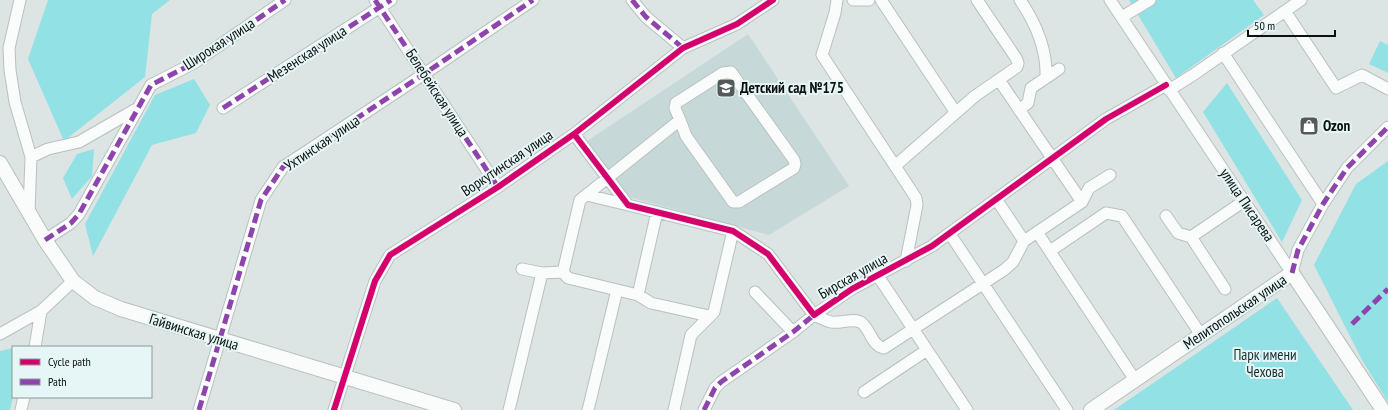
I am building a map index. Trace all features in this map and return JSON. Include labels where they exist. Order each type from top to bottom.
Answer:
[{"type":"main road","name":"Гайвинская улица","points":[[0,163],[45,240],[73,281],[95,298],[121,309],[220,340],[454,410]]},
{"type":"main road","name":"Мелитопольская улица","points":[[1091,410],[1292,273]]},
{"type":"main road","name":"улица Писарева","points":[[1292,273],[1383,410]]},
{"type":"street","points":[[20,0],[9,48],[10,70],[15,102],[32,157],[32,184],[29,212]]},
{"type":"street","name":"Широкая улица","points":[[138,108],[151,85],[194,63],[285,0]]},
{"type":"street","name":"Мезенская улица","points":[[224,108],[378,4],[391,0]]},
{"type":"street","name":"Ухтинская улица","points":[[200,410],[261,200],[282,167],[424,74],[533,0]]},
{"type":"street","points":[[632,0],[646,17],[683,48]]},
{"type":"street","name":"Воркутинская улица","points":[[334,410],[375,281],[390,255],[498,186],[574,134],[683,48],[737,24],[773,0]]},
{"type":"street","points":[[837,0],[835,14],[822,55],[916,198],[917,205],[906,261]]},
{"type":"street","points":[[853,0],[869,0]]},
{"type":"street","points":[[881,0],[956,113]]},
{"type":"street","points":[[895,166],[975,96],[1017,67],[1018,63],[977,0]]},
{"type":"street","points":[[1020,0],[1039,36],[1046,66],[1046,77]]},
{"type":"street","name":"улица Писарева","points":[[1110,0],[1292,273]]},
{"type":"street","points":[[1122,17],[1150,0]]},
{"type":"street","name":"Бирская улица","points":[[704,410],[715,388],[721,382],[793,332],[814,315],[852,289],[906,261],[950,234],[1106,119],[1168,87],[1223,53],[1301,0]]},
{"type":"street","name":"Белебейская улица","points":[[378,4],[498,186]]},
{"type":"street","points":[[1285,11],[1336,88],[1362,75],[1388,89]]},
{"type":"street","points":[[1223,53],[1323,204]]},
{"type":"street","points":[[1019,110],[1028,103],[1031,88],[1059,69]]},
{"type":"street","points":[[731,72],[795,164],[790,171],[739,202],[733,202],[686,136],[680,120],[675,108],[676,103],[723,73],[731,72]]},
{"type":"street","points":[[999,80],[1082,202]]},
{"type":"street","points":[[32,157],[48,149],[79,142],[138,108]]},
{"type":"street","points":[[45,240],[71,223],[79,214],[138,108]]},
{"type":"street","points":[[563,272],[580,200],[680,120]]},
{"type":"street","name":"Мелитопольская улица","points":[[1292,273],[1298,250],[1323,204],[1347,168],[1388,127]]},
{"type":"street","points":[[574,134],[628,205]]},
{"type":"street","points":[[814,315],[832,322],[857,321],[862,323],[879,347],[884,348],[914,330],[1009,266],[1024,241],[1082,202],[1089,188],[1110,175]]},
{"type":"street","name":"Бирская улица","points":[[587,195],[733,231],[768,254],[814,315]]},
{"type":"street","points":[[996,199],[1024,241]]},
{"type":"street","points":[[1166,216],[1180,235],[1191,237],[1244,201]]},
{"type":"street","points":[[638,295],[657,212]]},
{"type":"street","points":[[1050,251],[1106,213],[1122,216],[1201,335]]},
{"type":"street","points":[[674,410],[692,335],[714,312],[733,231]]},
{"type":"street","points":[[1037,232],[1136,380]]},
{"type":"street","points":[[950,234],[1067,410]]},
{"type":"street","points":[[1191,237],[1225,288]]},
{"type":"street","points":[[522,269],[542,273],[563,272]]},
{"type":"street","points":[[563,272],[568,278],[638,295],[651,302],[709,316]]},
{"type":"street","points":[[509,410],[542,273]]},
{"type":"street","points":[[878,276],[967,410]]},
{"type":"street","points":[[0,334],[41,311],[73,281]]},
{"type":"street","points":[[588,410],[617,290]]},
{"type":"street","points":[[755,292],[793,332]]},
{"type":"street","points":[[35,346],[41,311]]},
{"type":"street","points":[[864,392],[927,350]]},
{"type":"street","points":[[20,410],[24,398]]},
{"type":"shaded area","name":"Детский сад №175","points":[[748,34],[849,186],[769,235],[629,197],[587,141]]},
{"type":"green space","points":[[48,0],[170,0],[152,14],[145,77],[64,141],[28,59]]},
{"type":"green space","points":[[1129,0],[1253,0],[1264,15],[1176,78]]},
{"type":"green space","points":[[1380,41],[1388,45],[1388,73],[1369,64]]},
{"type":"green space","points":[[194,79],[210,105],[196,133],[152,145],[93,256],[85,224],[155,95]]},
{"type":"green space","points":[[1227,83],[1302,200],[1282,242],[1203,112]]},
{"type":"green space","points":[[94,149],[92,176],[72,199],[63,178],[77,154]]},
{"type":"green space","points":[[1388,161],[1388,402],[1362,360],[1314,265],[1356,184]]},
{"type":"green space","name":"Парк имени Чехова","points":[[1277,298],[1353,410],[1114,410]]},
{"type":"green space","points":[[12,348],[13,398],[10,410],[0,410],[0,351]]},
{"type":"marked path","points":[[45,240],[71,223],[79,214],[151,85],[194,63],[285,0]]},
{"type":"marked path","points":[[375,0],[498,187]]},
{"type":"marked path","points":[[223,108],[391,0]]},
{"type":"marked path","points":[[199,410],[261,200],[283,167],[533,0]]},
{"type":"marked path","points":[[632,0],[646,17],[683,48]]},
{"type":"marked path","points":[[1292,273],[1298,250],[1323,204],[1347,168],[1388,127]]},
{"type":"marked path","points":[[1352,324],[1388,289]]},
{"type":"marked path","points":[[704,410],[715,388],[721,382],[793,332],[814,315]]},
{"type":"cycle path","points":[[334,410],[375,281],[390,255],[498,187],[574,134],[683,48],[737,24],[773,0]]},
{"type":"cycle path","points":[[574,134],[628,205],[733,231],[768,254],[814,315],[852,289],[932,246],[1106,119],[1166,85]]},
{"type":"place","name":"Детский сад №175","points":[[726,88]]},
{"type":"place","name":"Ozon","points":[[1309,126]]}]
